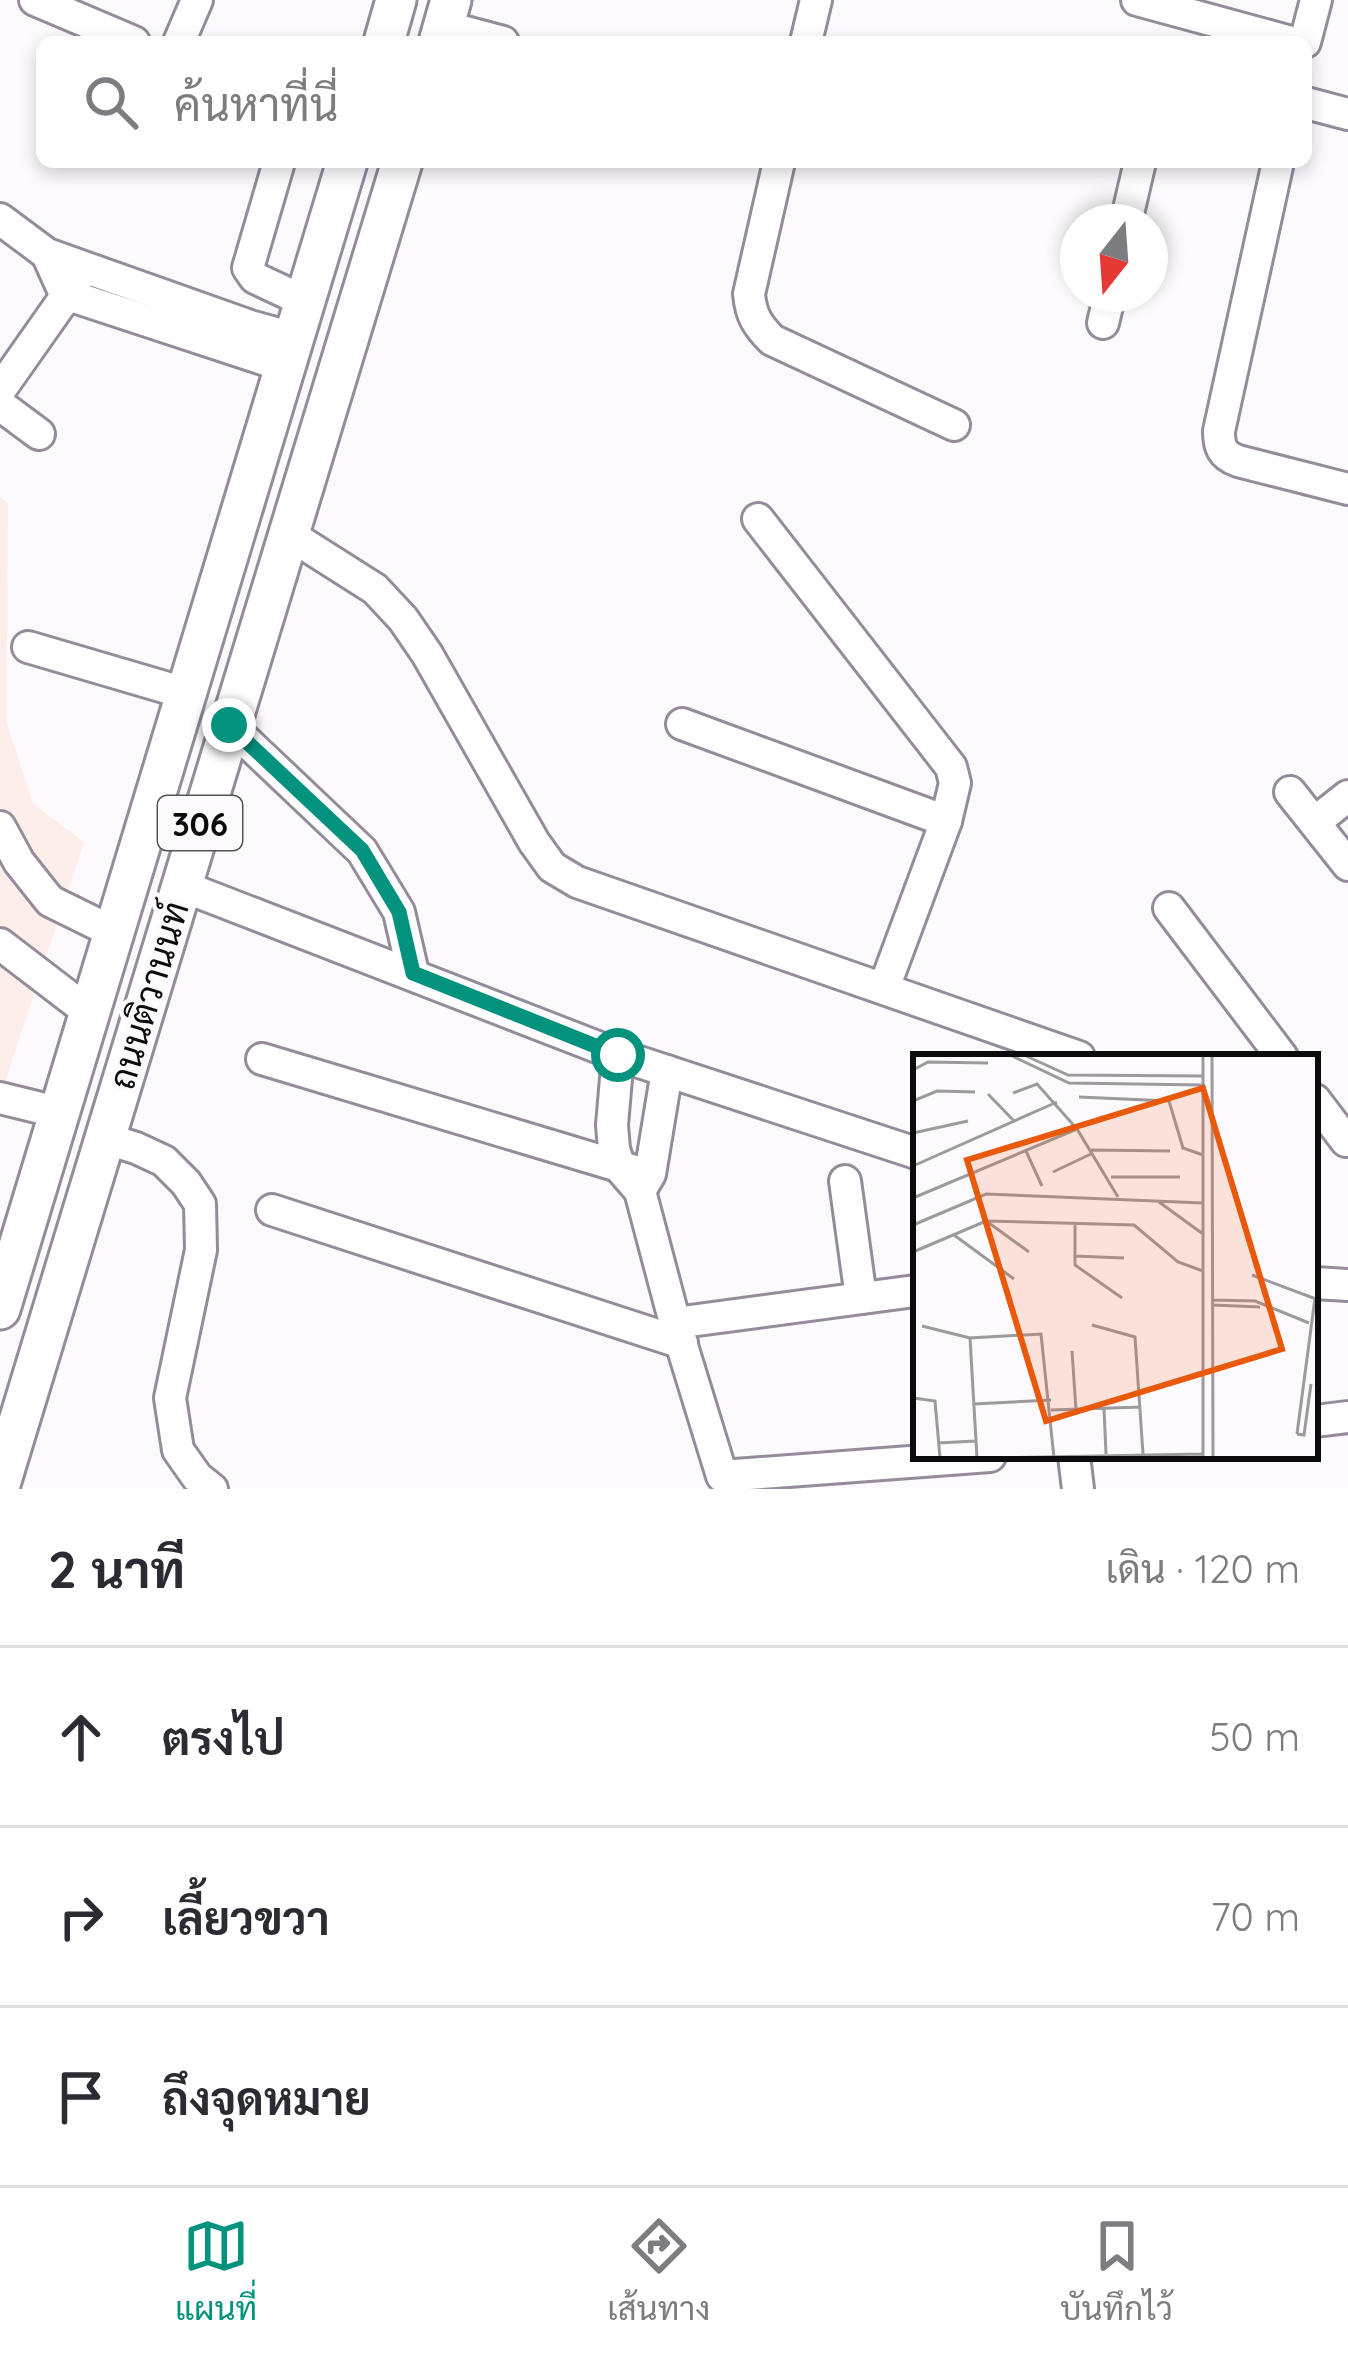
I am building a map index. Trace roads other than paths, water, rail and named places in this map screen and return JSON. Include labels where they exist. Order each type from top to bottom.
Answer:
[{"type":"main road","points":[[385,36],[396,0]]},
{"type":"main road","name":"ถนนติวานนท์","points":[[0,1310],[345,168]]},
{"type":"main road","name":"ถนนติวานนท์","points":[[0,1484],[400,168]]},
{"type":"main road","points":[[317,258],[368,275]]},
{"type":"main road","points":[[294,335],[337,380]]},
{"type":"street","points":[[35,0],[120,36]]},
{"type":"street","points":[[182,36],[197,0]]},
{"type":"street","points":[[807,36],[816,0]]},
{"type":"street","points":[[1137,0],[1269,36]]},
{"type":"street","points":[[1307,36],[1316,0]]},
{"type":"street","points":[[1170,36],[1176,10]]},
{"type":"street","points":[[444,23],[484,36]]},
{"type":"street","points":[[1312,105],[1348,114]]},
{"type":"street","points":[[277,168],[248,268],[294,335]]},
{"type":"street","points":[[778,168],[749,294],[757,325],[772,340],[954,425]]},
{"type":"street","points":[[1130,204],[1139,168]]},
{"type":"street","points":[[1277,168],[1219,444],[1225,456],[1238,461],[1348,489]]},
{"type":"street","points":[[0,220],[46,254],[250,326],[294,335]]},
{"type":"street","points":[[46,254],[65,294]]},
{"type":"street","points":[[0,390],[88,268]]},
{"type":"street","points":[[65,294],[294,335]]},
{"type":"street","points":[[0,405],[39,434]]},
{"type":"street","points":[[758,519],[951,767],[955,782],[946,820],[884,988]]},
{"type":"street","points":[[290,535],[375,589],[404,620],[552,867],[578,882],[1071,1054]]},
{"type":"street","points":[[28,647],[188,694]]},
{"type":"street","points":[[682,724],[946,820]]},
{"type":"street","points":[[229,725],[362,850],[399,912],[413,973]]},
{"type":"street","points":[[1290,792],[1348,865]]},
{"type":"street","points":[[1315,822],[1348,796]]},
{"type":"street","points":[[0,827],[19,862],[50,901],[115,933]]},
{"type":"street","points":[[182,886],[618,1055],[913,1152]]},
{"type":"street","points":[[1169,908],[1280,1054]]},
{"type":"street","points":[[0,944],[90,1013]]},
{"type":"street","points":[[618,1055],[612,1138],[637,1177],[724,1483],[960,1459]]},
{"type":"street","points":[[262,1059],[637,1177]]},
{"type":"street","points":[[637,1177],[667,1071]]},
{"type":"street","points":[[0,1098],[61,1113]]},
{"type":"street","points":[[1318,1104],[1347,1141]]},
{"type":"street","points":[[104,1138],[164,1161],[200,1204],[201,1250],[170,1398],[178,1450],[212,1489]]},
{"type":"street","points":[[845,1181],[861,1298]]},
{"type":"street","points":[[272,1210],[679,1333],[913,1291]]},
{"type":"street","points":[[1318,1282],[1348,1285]]},
{"type":"street","points":[[1318,1420],[1348,1417]]},
{"type":"street","points":[[1074,1459],[1078,1489]]}]
